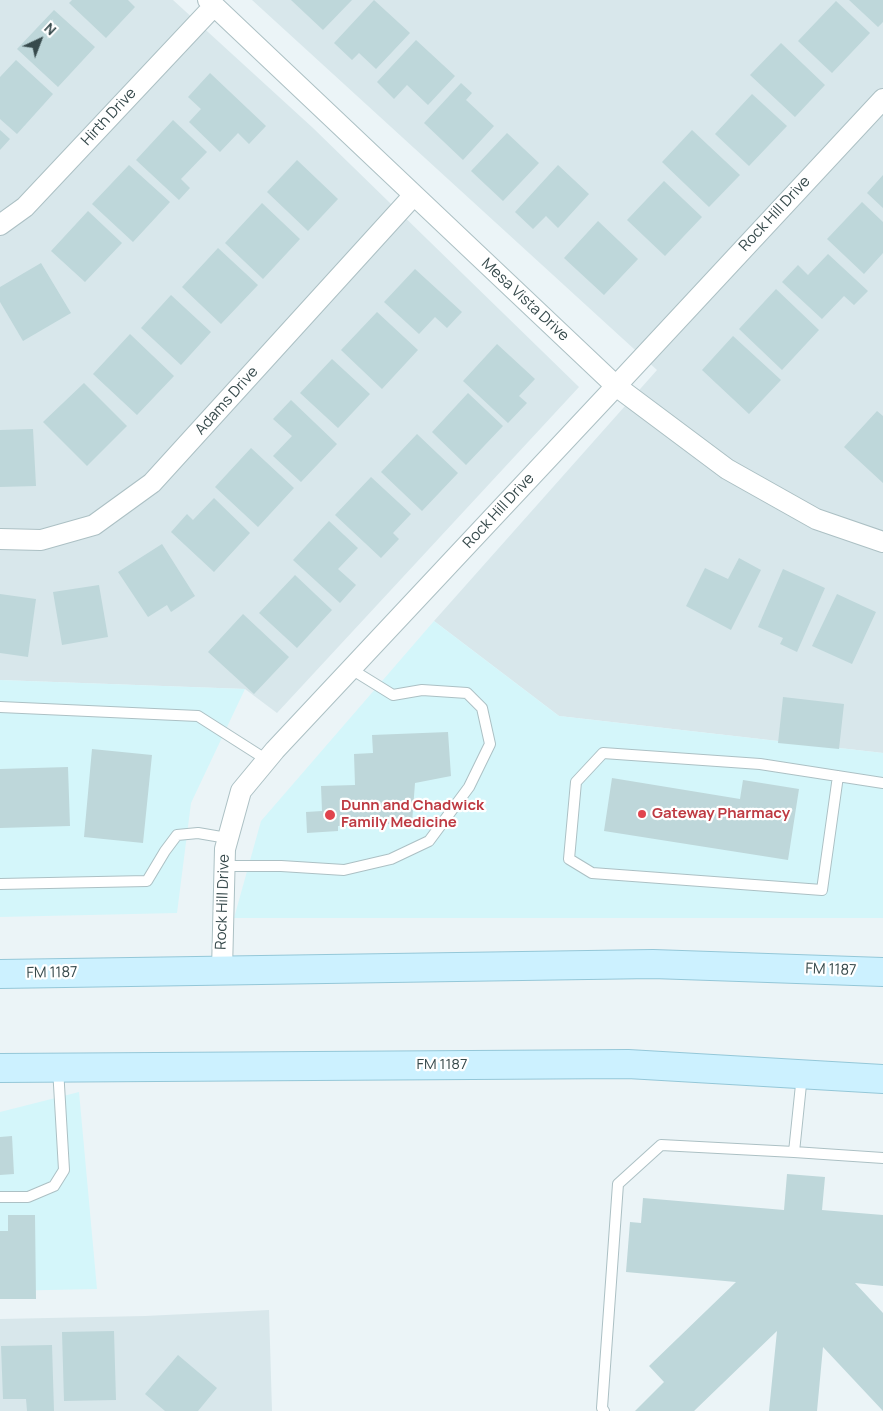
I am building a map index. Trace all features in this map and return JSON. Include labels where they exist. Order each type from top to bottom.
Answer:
[{"type":"main road","name":"FM 1187","points":[[0,974],[653,964],[883,972]]},
{"type":"main road","name":"FM 1187","points":[[0,1068],[628,1064],[883,1079]]},
{"type":"street","name":"Mesa Vista Drive","points":[[211,3],[616,386],[726,469],[816,519],[883,542]]},
{"type":"street","name":"Hirth Drive","points":[[0,225],[24,207],[211,3]]},
{"type":"street","name":"Rock Hill Drive","points":[[222,970],[224,848],[242,791],[266,760],[883,98]]},
{"type":"street","name":"Adams Drive","points":[[0,539],[41,540],[94,525],[152,483],[414,195]]},
{"type":"lane","points":[[224,866],[281,866],[344,870],[391,859],[429,841],[469,787],[490,744],[482,708],[467,693],[422,690],[392,695],[351,669]]},
{"type":"lane","points":[[0,707],[198,716],[266,760]]},
{"type":"lane","points":[[838,776],[822,890],[592,873],[569,859],[576,782],[603,753],[760,764],[838,776],[883,783]]},
{"type":"lane","points":[[0,884],[147,880],[177,836],[198,832],[228,838]]},
{"type":"lane","points":[[0,1197],[28,1197],[54,1186],[64,1170],[58,1067]]},
{"type":"lane","points":[[794,1152],[802,1074]]},
{"type":"lane","points":[[604,1411],[602,1408],[618,1184],[660,1145],[883,1158]]},
{"type":"shaded area","points":[[0,0],[173,0],[313,128],[579,387],[277,713],[245,689],[0,680]]},
{"type":"shaded area","points":[[252,0],[883,0],[883,753],[559,716],[434,621],[657,370]]},
{"type":"shaded area","points":[[434,621],[559,716],[883,753],[883,918],[234,918],[261,821]]},
{"type":"shaded area","points":[[0,680],[245,689],[191,803],[177,913],[0,917]]},
{"type":"shaded area","points":[[79,1092],[97,1289],[0,1291],[0,1112]]},
{"type":"shaded area","points":[[269,1310],[272,1411],[0,1411],[0,1319],[145,1316]]},
{"type":"building","points":[[72,0],[128,0],[135,7],[106,38],[69,3]]},
{"type":"building","points":[[291,0],[352,0],[323,30]]},
{"type":"building","points":[[374,0],[410,33],[376,69],[359,53],[352,60],[334,43]]},
{"type":"building","points":[[849,0],[883,0],[883,22],[878,27]]},
{"type":"building","points":[[836,1],[870,33],[832,73],[798,41]]},
{"type":"building","points":[[54,10],[95,47],[58,87],[17,49]]},
{"type":"building","points":[[416,40],[455,76],[428,105],[407,85],[394,99],[377,82]]},
{"type":"building","points":[[781,43],[825,85],[795,117],[750,75]]},
{"type":"building","points":[[16,60],[53,94],[17,134],[0,119],[0,77]]},
{"type":"building","points":[[210,73],[266,126],[249,144],[238,133],[220,152],[189,122],[201,109],[188,97]]},
{"type":"building","points":[[461,83],[472,93],[466,100],[494,126],[463,160],[424,123]]},
{"type":"building","points":[[752,94],[787,126],[749,166],[715,134]]},
{"type":"building","points":[[173,120],[207,152],[181,179],[190,188],[179,200],[136,160]]},
{"type":"building","points":[[0,130],[10,139],[0,150]]},
{"type":"building","points":[[692,130],[740,175],[709,207],[662,162]]},
{"type":"building","points":[[507,133],[539,163],[503,201],[471,171]]},
{"type":"building","points":[[297,160],[338,199],[308,231],[267,192]]},
{"type":"building","points":[[129,165],[170,202],[133,242],[92,204]]},
{"type":"building","points":[[558,165],[589,194],[558,228],[546,216],[533,229],[515,212]]},
{"type":"building","points":[[883,175],[883,208],[867,193]]},
{"type":"building","points":[[664,181],[702,217],[665,256],[627,220]]},
{"type":"building","points":[[862,202],[883,222],[883,253],[864,274],[827,239]]},
{"type":"building","points":[[262,203],[300,239],[263,279],[225,243]]},
{"type":"building","points":[[88,211],[122,243],[85,282],[51,251]]},
{"type":"building","points":[[598,221],[638,259],[604,295],[564,258]]},
{"type":"building","points":[[218,248],[258,285],[221,324],[182,287]]},
{"type":"building","points":[[828,254],[868,291],[854,305],[844,296],[822,319],[782,282],[798,265],[808,275]]},
{"type":"building","points":[[41,263],[71,313],[23,341],[0,302],[0,287]]},
{"type":"building","points":[[415,269],[462,312],[447,328],[435,317],[419,334],[384,302]]},
{"type":"building","points":[[776,289],[819,330],[782,370],[739,329]]},
{"type":"building","points":[[171,295],[211,332],[181,365],[141,328]]},
{"type":"building","points":[[377,312],[418,350],[382,389],[341,350]]},
{"type":"building","points":[[130,334],[174,376],[137,415],[93,374]]},
{"type":"building","points":[[733,336],[781,380],[749,414],[702,370]]},
{"type":"building","points":[[497,344],[535,379],[519,396],[527,403],[508,423],[463,381]]},
{"type":"building","points":[[332,359],[370,394],[338,428],[300,393]]},
{"type":"building","points":[[84,383],[127,426],[87,466],[43,422]]},
{"type":"building","points":[[468,393],[503,426],[466,465],[432,432]]},
{"type":"building","points":[[291,400],[337,444],[301,482],[273,456],[292,436],[273,419]]},
{"type":"building","points":[[877,411],[883,416],[883,483],[844,447]]},
{"type":"building","points":[[33,429],[36,486],[0,487],[0,430]]},
{"type":"building","points":[[417,434],[458,473],[422,511],[381,472]]},
{"type":"building","points":[[251,448],[294,488],[258,527],[215,487]]},
{"type":"building","points":[[371,477],[411,514],[393,533],[399,539],[381,558],[335,515]]},
{"type":"building","points":[[214,498],[250,533],[214,572],[171,532],[187,514],[193,520]]},
{"type":"building","points":[[329,521],[358,548],[338,569],[356,585],[340,603],[293,560]]},
{"type":"building","points":[[162,544],[195,596],[171,612],[167,605],[148,617],[118,572]]},
{"type":"building","points":[[739,558],[761,570],[731,630],[686,606],[705,568],[728,579]]},
{"type":"building","points":[[783,569],[825,588],[797,652],[780,644],[783,638],[758,627]]},
{"type":"building","points":[[295,575],[332,610],[297,648],[259,613]]},
{"type":"building","points":[[99,585],[108,637],[62,645],[53,592]]},
{"type":"building","points":[[0,594],[36,599],[28,657],[0,653]]},
{"type":"building","points":[[837,594],[876,612],[852,664],[812,646]]},
{"type":"building","points":[[243,614],[289,657],[254,694],[208,652]]},
{"type":"building","points":[[783,697],[844,704],[839,749],[778,743]]},
{"type":"building","points":[[448,732],[451,776],[415,783],[412,823],[338,826],[338,831],[307,833],[306,812],[322,811],[321,786],[355,785],[354,754],[373,753],[372,735]]},
{"type":"building","points":[[92,749],[152,755],[143,843],[84,837]]},
{"type":"building","points":[[68,767],[70,826],[0,828],[0,769]]},
{"type":"building","points":[[612,778],[740,799],[743,780],[799,789],[788,860],[604,831]]},
{"type":"building","points":[[12,1136],[14,1174],[0,1175],[0,1137]]},
{"type":"building","points":[[787,1174],[825,1177],[822,1210],[883,1215],[883,1286],[855,1283],[883,1313],[883,1411],[823,1347],[817,1411],[769,1411],[777,1331],[694,1411],[635,1411],[664,1382],[649,1366],[736,1282],[626,1272],[630,1222],[641,1223],[643,1198],[784,1210]]},
{"type":"building","points":[[8,1215],[35,1215],[36,1299],[0,1299],[0,1231],[8,1231]]},
{"type":"building","points":[[114,1331],[116,1400],[64,1401],[62,1332]]},
{"type":"building","points":[[52,1345],[54,1411],[27,1411],[26,1399],[3,1399],[1,1346]]},
{"type":"building","points":[[178,1355],[217,1388],[198,1411],[165,1411],[145,1394]]},
{"type":"place","name":"Gateway Pharmacy","points":[[642,814]]},
{"type":"place","name":"Dunn and Chadwick Family Medicine","points":[[330,815]]}]
